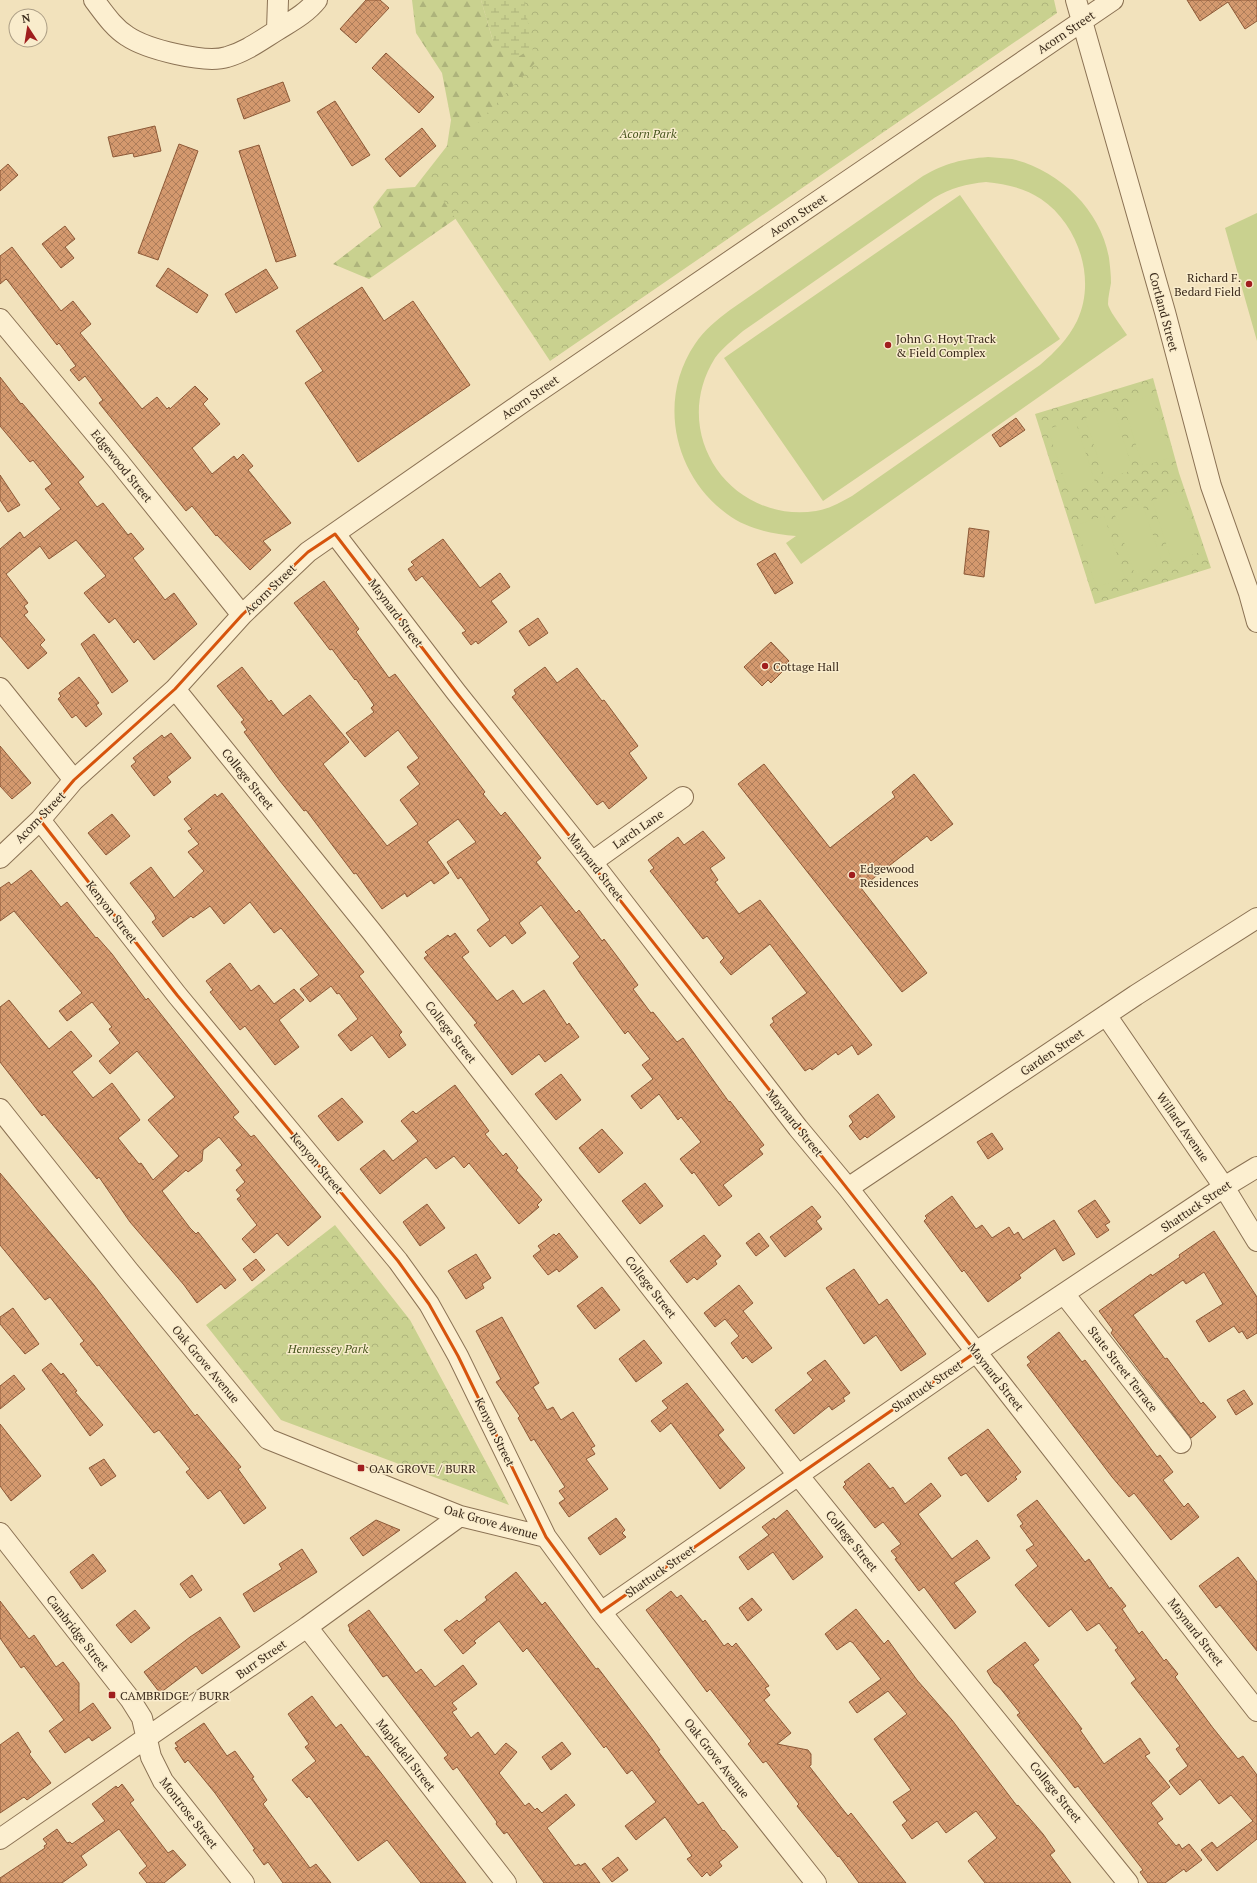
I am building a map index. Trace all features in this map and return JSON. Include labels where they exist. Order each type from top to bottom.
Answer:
[{"type":"street","points":[[94,0],[110,21],[127,36],[141,44],[187,58],[226,58],[255,45],[305,12],[317,0]]},
{"type":"street","points":[[277,30],[278,0]]},
{"type":"street","name":"Cortland Street","points":[[1076,0],[1165,312],[1211,486],[1249,593],[1257,622]]},
{"type":"street","name":"Acorn Street","points":[[0,858],[40,820],[74,780],[175,689],[242,615],[308,552],[529,398],[1113,0]]},
{"type":"street","name":"Edgewood Street","points":[[0,319],[119,462],[242,615]]},
{"type":"street","name":"Maynard Street","points":[[335,534],[456,692],[592,862],[793,1122],[848,1188],[1257,1711]]},
{"type":"street","points":[[0,688],[74,780]]},
{"type":"street","name":"College Street","points":[[175,689],[371,931],[798,1474],[1128,1883]]},
{"type":"street","name":"Larch Lane","points":[[592,862],[683,797]]},
{"type":"street","name":"Kenyon Street","points":[[40,820],[177,995],[398,1261],[429,1304],[458,1356],[546,1538]]},
{"type":"street","name":"Garden Street","points":[[848,1188],[1106,1015],[1257,918]]},
{"type":"street","name":"Willard Avenue","points":[[1106,1015],[1224,1187],[1257,1241]]},
{"type":"street","name":"Oak Grove Avenue","points":[[0,1110],[128,1270],[268,1439],[460,1516],[546,1538],[601,1612],[816,1883]]},
{"type":"street","name":"Shattuck Street","points":[[601,1612],[976,1352],[1065,1295],[1224,1187],[1257,1167]]},
{"type":"street","name":"State Street Terrace","points":[[1065,1295],[1181,1443]]},
{"type":"street","name":"Burr Street","points":[[0,1839],[307,1627],[460,1516]]},
{"type":"street","name":"Cambridge Street","points":[[0,1533],[130,1699],[142,1718],[147,1737]]},
{"type":"street","name":"Mapledell Street","points":[[307,1627],[506,1883]]},
{"type":"street","name":"Montrose Street","points":[[147,1737],[151,1756],[163,1781],[244,1883]]},
{"type":"highlighted area","points":[[335,534],[456,692],[976,1352],[601,1612],[546,1537],[458,1356],[429,1304],[398,1261],[177,995],[40,820],[74,780],[175,689],[242,615],[308,552]]},
{"type":"green space","points":[[412,0],[481,0],[493,41],[552,35],[497,190],[369,279],[333,264],[381,227],[373,207],[387,189],[415,187],[447,146],[451,120],[442,73],[416,33]]},
{"type":"green space","points":[[481,0],[599,0],[552,35],[515,59],[493,41]]},
{"type":"green space","name":"Acorn Park","points":[[524,0],[1054,0],[1057,13],[550,361],[427,176],[535,63]]},
{"type":"green space","points":[[988,157],[1012,159],[1029,164],[1046,172],[1061,183],[1087,208],[1097,224],[1104,240],[1109,258],[1111,283],[1108,304],[1113,315],[1127,335],[801,564],[786,543],[796,536],[760,530],[735,519],[709,498],[694,479],[684,458],[677,435],[674,412],[677,389],[683,366],[702,334],[730,310],[923,176],[939,168],[962,160]],"holes":[[[986,182],[1008,185],[1035,195],[1054,210],[1065,223],[1074,238],[1084,271],[1085,288],[1083,305],[1070,334],[1061,345],[1040,365],[852,496],[826,509],[816,511],[785,511],[757,503],[734,488],[716,468],[704,443],[699,415],[702,387],[718,354],[743,331],[934,198],[965,185]]]},
{"type":"green space","points":[[960,195],[1060,339],[823,501],[724,358]]},
{"type":"green space","name":"Richard F. Bedard Field","points":[[1257,213],[1257,341],[1225,228]]},
{"type":"green space","points":[[1153,378],[1179,473],[1211,568],[1095,604],[1035,414]]},
{"type":"green space","points":[[1151,395],[1172,457],[1143,466],[1123,405]]},
{"type":"green space","points":[[1113,408],[1133,470],[1105,479],[1085,418]]},
{"type":"green space","points":[[1075,420],[1095,482],[1068,491],[1048,429]]},
{"type":"green space","points":[[1180,491],[1200,552],[1172,562],[1152,500]]},
{"type":"green space","points":[[1142,503],[1163,565],[1135,575],[1114,512]]},
{"type":"green space","points":[[1104,516],[1125,578],[1096,587],[1076,525]]},
{"type":"green space","name":"Hennessey Park","points":[[335,1225],[410,1320],[509,1505],[281,1420],[206,1325]]},
{"type":"building","points":[[366,0],[380,0],[389,8],[356,43],[340,29]]},
{"type":"building","points":[[1187,0],[1257,0],[1257,21],[1245,29],[1228,2],[1200,21]]},
{"type":"building","points":[[386,53],[434,97],[419,113],[372,68]]},
{"type":"building","points":[[283,82],[290,101],[244,119],[237,99]]},
{"type":"building","points":[[335,101],[370,155],[352,166],[317,112]]},
{"type":"building","points":[[155,126],[161,151],[134,157],[133,153],[113,157],[108,137]]},
{"type":"building","points":[[422,128],[436,146],[400,177],[385,159]]},
{"type":"building","points":[[179,144],[198,151],[158,260],[138,253]]},
{"type":"building","points":[[259,145],[296,256],[276,262],[239,151]]},
{"type":"building","points":[[8,164],[18,175],[0,191],[0,171]]},
{"type":"building","points":[[65,226],[75,239],[65,247],[74,258],[61,268],[42,244]]},
{"type":"building","points":[[12,247],[61,311],[73,301],[91,324],[80,333],[142,409],[157,397],[167,409],[169,407],[170,409],[195,386],[208,399],[203,404],[220,424],[192,448],[212,474],[234,456],[237,460],[243,454],[253,466],[248,470],[291,523],[263,541],[271,550],[250,570],[217,535],[216,536],[192,506],[186,511],[99,403],[103,400],[85,376],[79,381],[70,370],[76,366],[59,343],[57,345],[6,279],[0,284],[0,256]]},
{"type":"building","points":[[168,268],[208,295],[197,313],[156,286]]},
{"type":"building","points":[[266,269],[278,288],[236,313],[225,294]]},
{"type":"building","points":[[362,287],[384,321],[413,301],[470,385],[358,462],[305,383],[323,371],[296,331]]},
{"type":"building","points":[[0,377],[21,404],[22,403],[84,477],[78,482],[97,507],[103,503],[128,535],[131,533],[144,549],[133,558],[165,600],[174,593],[197,624],[154,660],[138,639],[134,643],[115,618],[109,623],[84,593],[106,576],[76,540],[49,559],[40,546],[6,574],[28,603],[24,606],[28,612],[24,615],[45,640],[40,645],[47,653],[28,669],[0,636],[0,549],[20,532],[24,538],[61,509],[45,489],[52,484],[33,460],[30,462],[0,426]]},
{"type":"building","points":[[1016,418],[1025,430],[1000,447],[992,435]]},
{"type":"building","points":[[0,475],[20,505],[8,512],[0,500]]},
{"type":"building","points":[[969,528],[989,531],[984,577],[964,574]]},
{"type":"building","points":[[443,539],[480,588],[500,573],[510,587],[491,601],[507,622],[478,644],[476,641],[471,645],[462,633],[466,631],[422,576],[416,581],[408,569],[414,565],[411,562]]},
{"type":"building","points":[[775,553],[793,583],[775,594],[757,564]]},
{"type":"building","points":[[324,581],[359,629],[356,632],[389,678],[395,674],[485,792],[483,794],[501,816],[505,812],[541,858],[536,862],[576,913],[579,910],[602,941],[604,939],[638,985],[633,989],[651,1013],[653,1012],[677,1042],[683,1038],[729,1102],[730,1101],[764,1145],[759,1149],[763,1154],[723,1185],[732,1196],[719,1206],[694,1172],[692,1174],[680,1159],[701,1142],[681,1117],[678,1120],[659,1094],[641,1109],[631,1096],[653,1079],[642,1065],[650,1059],[628,1031],[625,1034],[581,975],[573,963],[580,957],[541,905],[519,923],[526,933],[512,944],[505,935],[490,947],[477,930],[490,920],[461,877],[458,879],[447,862],[476,842],[458,819],[427,842],[449,873],[434,884],[431,880],[407,897],[405,893],[382,909],[356,873],[354,874],[306,810],[304,811],[280,781],[244,732],[247,730],[241,722],[244,720],[217,686],[242,667],[269,702],[271,700],[283,716],[310,695],[349,742],[323,764],[387,846],[418,824],[400,800],[420,784],[407,767],[419,758],[398,730],[365,757],[346,733],[374,712],[371,708],[374,705],[356,679],[355,680],[332,649],[330,650],[294,603]]},
{"type":"building","points":[[538,618],[548,633],[529,646],[519,631]]},
{"type":"building","points":[[94,634],[128,681],[112,693],[81,644]]},
{"type":"building","name":"Cottage Hall","points":[[771,642],[789,661],[784,666],[786,668],[771,683],[768,680],[762,686],[744,667]]},
{"type":"building","points":[[545,667],[557,683],[577,668],[602,701],[604,700],[638,746],[629,753],[647,778],[609,809],[603,801],[597,805],[512,697],[516,694],[514,690]]},
{"type":"building","points":[[79,677],[99,703],[96,705],[102,714],[86,727],[76,715],[72,718],[58,699],[61,696],[59,693]]},
{"type":"building","points":[[171,733],[191,758],[167,777],[171,782],[154,796],[131,766],[136,762],[133,758],[162,735],[164,738]]},
{"type":"building","points":[[0,746],[31,783],[12,799],[0,786]]},
{"type":"building","name":"Edgewood Residences","points":[[764,764],[830,848],[895,797],[892,792],[914,774],[953,824],[931,841],[927,836],[861,888],[927,973],[902,992],[738,784]]},
{"type":"building","points":[[222,793],[364,972],[359,976],[402,1032],[399,1035],[406,1045],[389,1058],[372,1035],[351,1051],[338,1035],[358,1019],[339,993],[337,994],[331,986],[310,1002],[300,989],[319,975],[281,928],[274,933],[250,902],[224,924],[210,906],[193,918],[191,916],[163,937],[152,922],[156,919],[154,914],[130,883],[151,867],[174,898],[204,871],[188,852],[199,844],[188,831],[192,829],[184,819],[215,794],[217,797]]},
{"type":"building","points":[[112,814],[130,836],[106,855],[88,833]]},
{"type":"building","points":[[703,831],[725,858],[710,868],[718,880],[715,882],[739,914],[760,900],[872,1045],[858,1055],[852,1045],[838,1055],[836,1052],[812,1070],[810,1068],[805,1071],[770,1025],[774,1022],[772,1018],[807,993],[770,944],[731,975],[720,962],[724,958],[707,936],[703,939],[650,871],[654,868],[648,860],[678,837],[684,845]]},
{"type":"building","points":[[31,870],[61,907],[67,902],[96,938],[97,937],[112,954],[146,1000],[148,998],[239,1112],[233,1117],[251,1137],[254,1135],[321,1217],[288,1246],[277,1233],[254,1253],[242,1239],[257,1225],[237,1199],[241,1196],[236,1190],[245,1182],[236,1170],[242,1165],[219,1137],[203,1150],[202,1161],[188,1172],[186,1170],[162,1191],[190,1228],[196,1234],[198,1232],[236,1280],[225,1289],[221,1284],[197,1303],[184,1285],[130,1222],[99,1177],[97,1179],[44,1114],[42,1116],[0,1062],[0,1007],[9,1000],[49,1049],[71,1031],[92,1056],[72,1072],[93,1098],[112,1083],[140,1120],[118,1138],[139,1164],[141,1163],[153,1180],[179,1156],[148,1120],[175,1097],[137,1051],[110,1074],[99,1061],[120,1043],[109,1029],[112,1027],[92,1002],[67,1021],[59,1011],[82,993],[14,911],[0,921],[0,888],[9,882],[11,885]]},
{"type":"building","points":[[455,933],[469,952],[462,957],[497,1001],[513,990],[523,1004],[544,990],[567,1025],[569,1023],[579,1037],[545,1062],[539,1054],[512,1075],[474,1025],[477,1023],[424,958],[428,955],[425,952],[448,935],[450,937]]},
{"type":"building","points":[[230,963],[251,991],[259,985],[274,1004],[294,989],[304,1000],[279,1020],[299,1047],[275,1065],[245,1026],[240,1030],[210,992],[213,990],[206,981]]},
{"type":"building","points":[[561,1074],[581,1100],[556,1120],[535,1094]]},
{"type":"building","points":[[455,1085],[489,1131],[485,1134],[503,1156],[506,1153],[518,1168],[516,1170],[542,1200],[537,1205],[539,1207],[519,1224],[469,1163],[464,1168],[454,1156],[436,1169],[426,1157],[380,1194],[360,1169],[384,1150],[393,1161],[418,1141],[401,1121],[413,1111],[416,1114]]},
{"type":"building","points":[[878,1094],[895,1117],[867,1138],[865,1136],[860,1140],[849,1126],[853,1122],[849,1116]]},
{"type":"building","points":[[342,1098],[363,1122],[338,1141],[318,1116]]},
{"type":"building","points":[[602,1129],[623,1153],[599,1173],[579,1148]]},
{"type":"building","points":[[992,1133],[1003,1149],[988,1159],[977,1142]]},
{"type":"building","points":[[0,1173],[94,1285],[195,1416],[197,1414],[241,1467],[238,1469],[266,1508],[244,1524],[220,1490],[208,1499],[186,1472],[190,1469],[159,1430],[154,1433],[80,1344],[84,1341],[50,1297],[45,1300],[0,1245]]},
{"type":"building","points":[[645,1183],[663,1206],[640,1224],[622,1201]]},
{"type":"building","points":[[952,1196],[976,1229],[982,1225],[992,1238],[1009,1227],[1014,1235],[1018,1232],[1023,1240],[1054,1220],[1075,1254],[1063,1261],[1055,1248],[1019,1275],[1021,1278],[988,1302],[964,1270],[962,1272],[924,1221],[927,1218],[925,1216]]},
{"type":"building","points":[[1095,1200],[1110,1222],[1105,1225],[1109,1230],[1097,1238],[1078,1211]]},
{"type":"building","points":[[427,1204],[445,1228],[420,1246],[403,1222]]},
{"type":"building","points":[[812,1206],[821,1217],[816,1221],[822,1229],[785,1257],[770,1237]]},
{"type":"building","points":[[1214,1231],[1257,1297],[1257,1333],[1247,1339],[1242,1331],[1239,1333],[1234,1326],[1209,1342],[1196,1321],[1223,1304],[1204,1272],[1186,1284],[1183,1280],[1133,1315],[1165,1359],[1167,1358],[1201,1404],[1203,1402],[1216,1417],[1191,1438],[1111,1333],[1113,1330],[1099,1311],[1151,1274],[1152,1276],[1180,1257],[1179,1255]]},
{"type":"building","points":[[559,1233],[578,1257],[559,1272],[557,1269],[548,1275],[533,1256],[541,1250],[538,1246],[554,1234],[556,1236]]},
{"type":"building","points":[[759,1233],[769,1246],[756,1256],[746,1243]]},
{"type":"building","points":[[704,1235],[721,1256],[715,1261],[717,1264],[697,1280],[694,1277],[687,1283],[670,1261]]},
{"type":"building","points":[[476,1254],[491,1278],[482,1284],[484,1288],[466,1299],[448,1271]]},
{"type":"building","points":[[256,1259],[265,1270],[252,1281],[243,1269]]},
{"type":"building","points":[[854,1269],[879,1305],[887,1299],[926,1354],[901,1371],[876,1335],[864,1344],[826,1288]]},
{"type":"building","points":[[739,1285],[753,1303],[743,1311],[772,1348],[752,1363],[746,1356],[743,1359],[731,1343],[739,1336],[725,1319],[715,1327],[704,1313]]},
{"type":"building","points":[[602,1287],[620,1310],[595,1329],[577,1306]]},
{"type":"building","points":[[13,1308],[39,1344],[25,1354],[0,1324],[0,1317]]},
{"type":"building","points":[[502,1317],[539,1383],[533,1387],[547,1410],[553,1407],[561,1420],[573,1412],[595,1446],[591,1448],[595,1454],[586,1459],[608,1489],[569,1517],[559,1503],[565,1499],[559,1491],[565,1487],[534,1439],[531,1441],[518,1418],[520,1416],[496,1382],[501,1379],[476,1331]]},
{"type":"building","points":[[1059,1332],[1082,1362],[1085,1360],[1157,1457],[1160,1455],[1173,1472],[1163,1480],[1184,1507],[1188,1503],[1199,1517],[1171,1540],[1134,1493],[1129,1497],[1112,1477],[1027,1365],[1031,1362],[1027,1357]]},
{"type":"building","points":[[644,1340],[662,1363],[636,1382],[619,1359]]},
{"type":"building","points":[[825,1360],[850,1393],[843,1398],[845,1401],[832,1410],[829,1406],[794,1434],[775,1410],[813,1380],[807,1373]]},
{"type":"building","points":[[51,1363],[61,1375],[63,1373],[77,1391],[75,1392],[103,1425],[90,1436],[42,1370]]},
{"type":"building","points":[[14,1375],[25,1389],[0,1409],[0,1386]]},
{"type":"building","points":[[687,1383],[724,1430],[718,1435],[745,1468],[720,1489],[671,1423],[660,1432],[651,1421],[668,1408],[662,1401]]},
{"type":"building","points":[[1244,1390],[1253,1404],[1236,1415],[1227,1400]]},
{"type":"building","points":[[0,1424],[41,1476],[11,1501],[0,1486]]},
{"type":"building","points":[[988,1429],[1021,1472],[1015,1477],[1017,1479],[988,1502],[966,1473],[961,1476],[948,1458]]},
{"type":"building","points":[[104,1459],[116,1476],[101,1486],[89,1468]]},
{"type":"building","points":[[869,1463],[890,1489],[893,1487],[905,1504],[931,1483],[941,1496],[918,1514],[952,1559],[977,1540],[990,1558],[954,1583],[976,1612],[955,1629],[924,1587],[919,1591],[895,1559],[897,1558],[891,1551],[901,1544],[883,1522],[875,1528],[843,1487],[846,1484],[844,1482]]},
{"type":"building","points":[[1037,1500],[1085,1562],[1089,1559],[1110,1589],[1111,1587],[1126,1606],[1122,1609],[1139,1634],[1142,1631],[1164,1661],[1166,1659],[1178,1674],[1175,1677],[1213,1728],[1238,1759],[1243,1756],[1257,1775],[1257,1839],[1217,1871],[1201,1850],[1212,1842],[1217,1848],[1253,1821],[1231,1795],[1219,1804],[1200,1779],[1180,1795],[1169,1781],[1188,1766],[1176,1749],[1180,1746],[1131,1683],[1136,1679],[1115,1650],[1118,1648],[1099,1623],[1087,1631],[1071,1609],[1049,1627],[1015,1585],[1038,1566],[1026,1550],[1034,1545],[1020,1526],[1023,1524],[1017,1515]]},
{"type":"building","points":[[787,1510],[823,1557],[793,1580],[773,1552],[748,1570],[739,1557],[769,1535],[762,1527],[774,1518],[775,1520]]},
{"type":"building","points":[[616,1518],[625,1530],[622,1533],[626,1537],[600,1555],[588,1538]]},
{"type":"building","points":[[376,1520],[400,1530],[363,1556],[350,1538]]},
{"type":"building","points":[[302,1549],[317,1572],[254,1612],[243,1594],[282,1569],[279,1564]]},
{"type":"building","points":[[93,1554],[106,1571],[82,1589],[70,1572]]},
{"type":"building","points":[[1238,1557],[1257,1582],[1257,1651],[1220,1605],[1216,1608],[1199,1586]]},
{"type":"building","points":[[516,1572],[542,1605],[545,1602],[596,1669],[598,1668],[650,1736],[660,1750],[658,1751],[698,1805],[703,1802],[723,1831],[724,1830],[738,1847],[719,1862],[722,1866],[710,1876],[707,1872],[702,1877],[687,1859],[692,1856],[665,1817],[636,1840],[625,1826],[656,1802],[632,1770],[627,1774],[606,1746],[604,1748],[527,1648],[523,1652],[499,1621],[474,1641],[476,1643],[463,1654],[444,1630],[457,1620],[459,1622],[487,1600],[485,1597]]},
{"type":"building","points":[[192,1575],[202,1590],[190,1598],[180,1584]]},
{"type":"building","points":[[671,1591],[677,1598],[681,1595],[703,1622],[705,1620],[724,1646],[728,1643],[732,1647],[736,1643],[769,1686],[765,1688],[770,1695],[764,1700],[791,1733],[777,1744],[808,1750],[811,1754],[811,1765],[809,1766],[848,1816],[851,1813],[906,1883],[859,1883],[839,1856],[838,1857],[797,1806],[799,1804],[766,1761],[763,1763],[748,1744],[751,1741],[710,1689],[707,1692],[646,1610]]},
{"type":"building","points":[[752,1598],[762,1610],[748,1621],[739,1608]]},
{"type":"building","points":[[0,1601],[29,1639],[34,1635],[56,1667],[63,1662],[79,1683],[79,1713],[93,1703],[111,1728],[92,1741],[89,1737],[65,1753],[49,1731],[64,1720],[24,1666],[21,1668],[0,1638]]},
{"type":"building","points":[[856,1609],[884,1644],[888,1640],[917,1680],[952,1720],[1017,1806],[1018,1805],[1043,1834],[1055,1851],[1050,1855],[1071,1883],[985,1883],[968,1861],[997,1838],[976,1811],[946,1833],[937,1821],[912,1839],[902,1825],[907,1821],[893,1802],[911,1790],[874,1739],[907,1714],[888,1691],[857,1713],[849,1702],[881,1679],[853,1643],[850,1641],[837,1650],[825,1634]]},
{"type":"building","points":[[135,1610],[150,1628],[131,1643],[116,1625]]},
{"type":"building","points":[[369,1610],[416,1673],[421,1669],[435,1687],[463,1665],[477,1684],[452,1703],[457,1709],[452,1712],[471,1738],[478,1732],[495,1755],[506,1743],[517,1752],[499,1773],[525,1806],[529,1803],[535,1810],[537,1808],[542,1813],[566,1794],[575,1805],[547,1828],[575,1866],[579,1864],[580,1866],[585,1863],[600,1883],[544,1883],[507,1832],[504,1834],[496,1824],[497,1822],[457,1767],[453,1770],[444,1758],[448,1755],[387,1675],[383,1677],[349,1630],[348,1625]]},
{"type":"building","points":[[220,1617],[240,1647],[202,1674],[196,1666],[160,1693],[144,1672],[190,1637]]},
{"type":"building","points":[[1025,1642],[1039,1660],[1033,1665],[1082,1729],[1080,1730],[1104,1764],[1140,1738],[1150,1753],[1145,1756],[1170,1787],[1151,1803],[1163,1819],[1157,1823],[1176,1846],[1179,1844],[1182,1849],[1189,1844],[1202,1860],[1186,1872],[1184,1869],[1165,1883],[1148,1883],[1140,1872],[1143,1870],[1078,1786],[1075,1788],[1017,1715],[1020,1713],[1000,1688],[994,1683],[987,1671]]},
{"type":"building","points":[[312,1696],[336,1728],[341,1724],[366,1757],[368,1756],[466,1883],[421,1883],[387,1840],[358,1861],[309,1796],[307,1798],[292,1780],[316,1761],[305,1747],[309,1744],[288,1714]]},
{"type":"building","points":[[204,1723],[227,1756],[235,1751],[254,1777],[252,1778],[267,1800],[263,1804],[310,1868],[316,1864],[331,1883],[283,1883],[268,1862],[264,1865],[253,1850],[255,1849],[215,1793],[188,1760],[185,1763],[175,1748],[178,1747],[175,1743]]},
{"type":"building","points":[[18,1732],[31,1752],[29,1754],[51,1783],[27,1800],[24,1797],[0,1813],[0,1745]]},
{"type":"building","points":[[562,1742],[571,1754],[551,1770],[542,1757]]},
{"type":"building","points":[[122,1784],[134,1800],[130,1803],[168,1853],[173,1850],[186,1865],[164,1883],[147,1883],[139,1873],[147,1866],[119,1829],[81,1856],[87,1865],[62,1883],[0,1883],[0,1878],[45,1848],[44,1846],[47,1844],[43,1839],[57,1829],[67,1843],[70,1842],[72,1844],[105,1821],[92,1804],[116,1786],[118,1788]]},
{"type":"building","points":[[618,1857],[628,1870],[612,1882],[602,1869]]},
{"type":"place","name":"Richard F. Bedard Field","points":[[1249,284]]},
{"type":"place","name":"John G. Hoyt Track & Field Complex","points":[[888,345]]},
{"type":"place","name":"Cottage Hall","points":[[765,666]]},
{"type":"place","name":"Edgewood Residences","points":[[852,875]]},
{"type":"place","name":"OAK GROVE / BURR","points":[[361,1468]]},
{"type":"place","name":"CAMBRIDGE / BURR","points":[[112,1695]]}]
